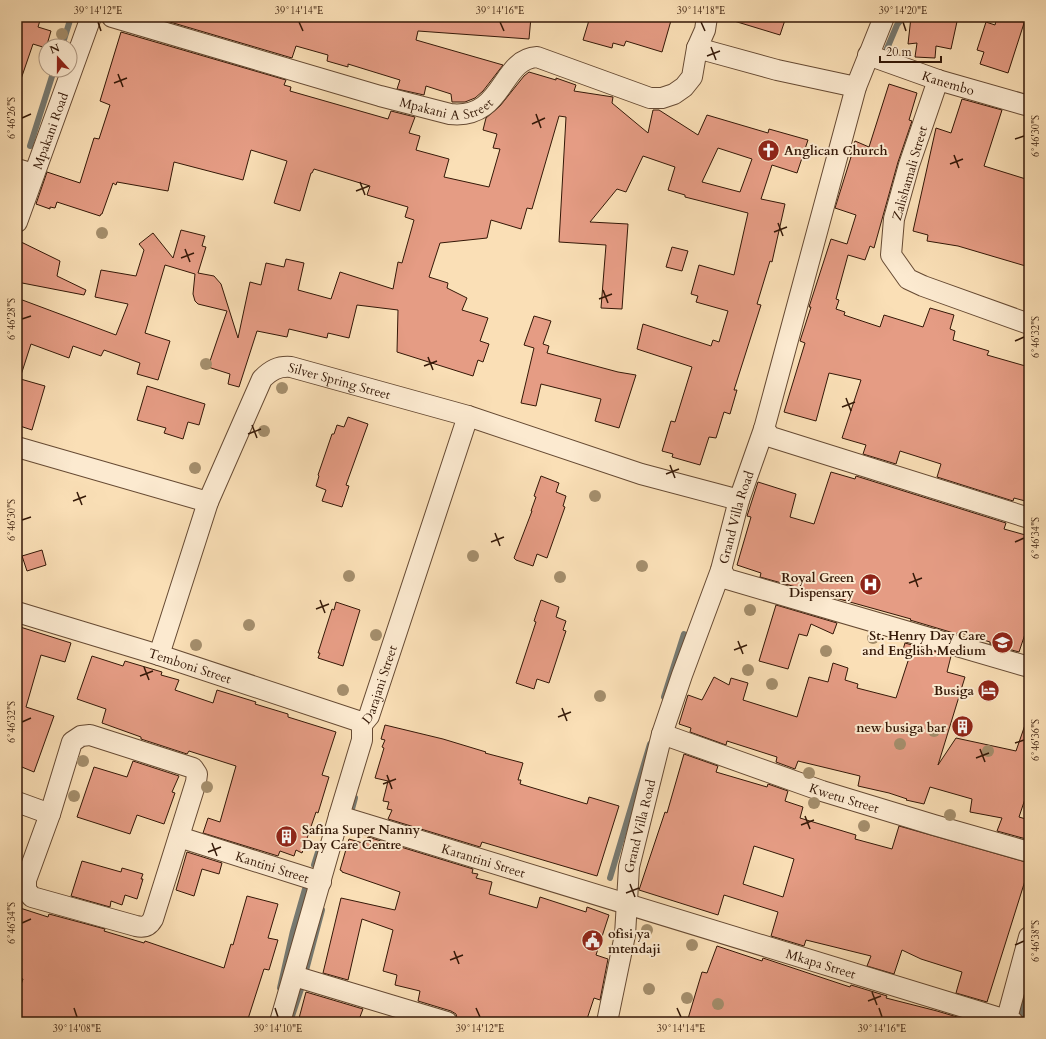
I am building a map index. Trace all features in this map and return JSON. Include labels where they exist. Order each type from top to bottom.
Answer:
[{"type":"street","name":"Mpakani Road","points":[[17,222],[26,172],[91,17]]},
{"type":"street","name":"Mpakani A Street","points":[[112,17],[380,96],[450,114],[461,115],[472,113],[481,109],[490,102],[519,63],[531,58],[537,58],[650,98],[662,98],[674,94],[684,87],[692,77],[697,48],[705,30],[708,17]]},
{"type":"street","name":"Grand Villa Road","points":[[607,1022],[626,935],[629,868],[662,734],[721,570],[739,500],[764,429],[856,87],[884,17]]},
{"type":"street","points":[[697,48],[777,70],[856,87]]},
{"type":"street","name":"Kanembo","points":[[868,55],[938,80],[1029,106]]},
{"type":"street","name":"Zalishamali Street","points":[[938,80],[909,165],[894,218],[891,255],[908,278],[923,286],[1029,324]]},
{"type":"street","name":"Silver Spring Street","points":[[159,655],[208,502],[262,379],[275,369],[292,367],[468,416],[641,474],[739,500]]},
{"type":"street","name":"Darajani Street","points":[[280,1022],[362,740],[362,723],[369,716],[468,416]]},
{"type":"street","points":[[764,429],[771,437],[1029,518]]},
{"type":"street","points":[[17,447],[208,502]]},
{"type":"street","points":[[721,570],[727,579],[1029,667]]},
{"type":"street","name":"Temboni Street","points":[[17,612],[159,655],[362,723]]},
{"type":"street","name":"Kwetu Street","points":[[662,734],[822,791],[1029,852]]},
{"type":"street","points":[[90,735],[193,768],[197,774],[197,778],[179,837],[153,919],[148,925],[140,927],[32,897],[26,890],[26,880],[50,814],[72,742],[81,736],[90,735]]},
{"type":"street","points":[[17,802],[50,814]]},
{"type":"street","name":"Karantini Street","points":[[339,816],[628,904]]},
{"type":"street","name":"Kantini Street","points":[[179,837],[320,882]]},
{"type":"street","name":"Mkapa Street","points":[[628,904],[1008,1022]]},
{"type":"street","points":[[1008,1022],[1029,937]]},
{"type":"street","points":[[294,976],[447,1022]]},
{"type":"building","points":[[17,17],[41,17],[38,27],[51,31],[49,38],[38,38],[38,46],[33,44],[20,82],[17,81]]},
{"type":"building","points":[[153,17],[531,17],[529,39],[418,31],[416,40],[503,65],[483,91],[475,98],[465,102],[452,102],[451,94],[426,86],[424,95],[397,89],[400,80],[348,64],[348,67],[327,61],[328,55],[296,46],[292,58]]},
{"type":"building","points":[[590,17],[672,17],[662,52],[626,41],[624,46],[613,43],[612,48],[583,40]]},
{"type":"building","points":[[734,17],[786,17],[780,35],[734,21]]},
{"type":"building","points":[[911,17],[958,17],[951,49],[936,46],[935,58],[915,57],[917,43],[908,44]]},
{"type":"building","points":[[997,17],[1026,17],[1008,73],[980,64],[984,52],[977,50],[986,22],[995,25]]},
{"type":"building","points":[[121,32],[286,80],[284,85],[291,87],[290,91],[388,119],[391,111],[415,117],[409,133],[420,136],[416,150],[449,159],[444,177],[489,187],[500,149],[493,148],[497,134],[483,130],[486,118],[500,106],[524,76],[529,72],[556,80],[556,78],[576,85],[574,91],[613,97],[612,103],[648,133],[653,110],[659,110],[698,135],[707,115],[768,133],[769,129],[808,140],[797,173],[772,165],[761,199],[785,204],[772,262],[770,261],[757,304],[761,305],[734,390],[737,390],[730,414],[724,412],[716,438],[709,437],[700,465],[672,457],[673,454],[662,451],[671,421],[675,422],[692,367],[637,349],[643,324],[711,346],[713,340],[719,342],[728,311],[696,302],[698,296],[691,294],[699,265],[734,275],[748,213],[685,197],[685,195],[668,190],[675,167],[643,156],[626,192],[617,189],[590,222],[628,224],[622,309],[601,308],[606,245],[559,242],[566,117],[559,116],[532,209],[527,208],[521,229],[491,220],[487,238],[440,243],[429,277],[448,283],[447,288],[467,298],[462,310],[488,318],[480,341],[489,344],[483,362],[478,360],[473,376],[397,352],[398,310],[357,305],[349,338],[328,333],[327,338],[289,329],[287,337],[257,331],[239,387],[228,384],[230,374],[208,367],[227,311],[198,304],[195,301],[193,294],[195,274],[165,265],[145,333],[170,341],[158,380],[137,374],[140,363],[104,350],[101,356],[73,346],[69,358],[31,344],[21,375],[17,374],[17,298],[116,335],[128,304],[95,297],[101,270],[136,276],[144,250],[139,244],[153,233],[173,258],[181,230],[205,236],[202,246],[206,247],[198,273],[214,276],[221,284],[238,338],[250,282],[261,285],[266,263],[284,267],[286,259],[304,263],[298,290],[331,299],[340,272],[393,289],[398,262],[402,263],[414,220],[405,217],[408,207],[367,195],[370,186],[314,169],[311,173],[300,211],[274,203],[287,161],[251,150],[243,180],[174,162],[168,191],[117,182],[116,185],[113,183],[100,216],[57,202],[55,208],[50,207],[50,209],[36,204],[47,172],[80,183],[94,138],[99,139],[110,105],[100,101]],"holes":[[[718,148],[752,159],[740,192],[702,182]]]},
{"type":"building","points":[[889,84],[917,93],[909,120],[912,121],[898,162],[874,248],[870,246],[865,260],[848,255],[836,299],[839,300],[836,309],[845,312],[844,315],[880,327],[884,315],[923,327],[930,308],[954,315],[950,329],[955,331],[953,340],[989,351],[987,355],[1029,367],[1029,502],[1014,498],[1013,501],[937,477],[941,464],[900,451],[896,464],[863,454],[866,445],[842,438],[861,380],[829,373],[816,421],[784,412],[805,343],[800,341],[811,307],[809,307],[831,239],[847,244],[856,215],[835,208],[851,157],[849,156],[855,141],[869,147]]},
{"type":"building","points":[[962,99],[1002,110],[984,166],[1029,180],[1029,267],[958,246],[927,241],[928,235],[913,231],[936,128],[951,133]]},
{"type":"building","points":[[17,240],[60,261],[57,276],[86,290],[84,295],[17,282]]},
{"type":"building","points":[[672,247],[688,251],[682,271],[666,267]]},
{"type":"building","points":[[534,316],[551,321],[543,344],[549,346],[547,353],[618,372],[636,375],[619,428],[595,421],[601,399],[541,384],[536,406],[521,403],[534,348],[524,345]]},
{"type":"building","points":[[17,378],[45,386],[32,430],[17,425]]},
{"type":"building","points":[[147,386],[205,404],[199,425],[188,422],[183,439],[164,433],[166,428],[137,420]]},
{"type":"building","points":[[348,417],[368,424],[346,485],[349,486],[342,507],[322,501],[326,490],[316,486],[318,475],[332,434],[334,434],[337,425],[344,427]]},
{"type":"building","points":[[831,472],[855,479],[856,476],[1006,523],[1004,529],[1029,536],[1029,622],[1019,652],[990,644],[990,642],[958,632],[957,634],[910,620],[911,619],[760,577],[761,573],[737,565],[751,517],[747,516],[758,482],[796,494],[790,517],[814,524]]},
{"type":"building","points":[[541,476],[559,483],[556,492],[566,496],[563,506],[565,507],[547,558],[537,554],[533,566],[514,558],[532,511],[536,497],[534,496]]},
{"type":"building","points":[[42,550],[46,565],[27,571],[22,556]]},
{"type":"building","points":[[541,600],[559,607],[556,617],[566,621],[563,630],[566,631],[549,683],[537,679],[534,689],[516,683],[536,622],[534,621]]},
{"type":"building","points":[[336,602],[360,610],[343,666],[318,658],[320,653],[318,653],[332,609],[334,610]]},
{"type":"building","points":[[776,605],[837,623],[833,634],[811,624],[807,636],[799,634],[788,669],[759,661]]},
{"type":"building","points":[[17,626],[71,643],[65,662],[41,655],[26,707],[54,716],[34,772],[17,765]]},
{"type":"building","points":[[905,643],[951,656],[947,672],[965,677],[938,765],[956,738],[1016,751],[1026,722],[1029,723],[1029,787],[1019,817],[1029,820],[1029,838],[1025,837],[1026,839],[997,831],[1002,818],[970,812],[972,799],[930,787],[924,804],[906,800],[907,799],[889,793],[858,786],[860,776],[798,761],[795,769],[776,762],[777,757],[727,741],[726,745],[690,732],[691,728],[679,724],[688,695],[702,700],[714,677],[729,685],[731,678],[748,683],[743,700],[797,717],[809,677],[828,682],[833,663],[848,668],[845,680],[858,684],[857,688],[896,698],[909,658],[901,656]]},
{"type":"building","points":[[92,656],[123,666],[125,661],[162,672],[161,675],[179,680],[175,690],[213,703],[217,690],[288,714],[288,717],[336,732],[322,775],[329,777],[318,813],[316,812],[302,853],[296,850],[294,856],[280,851],[278,856],[203,833],[208,818],[220,822],[236,766],[189,751],[187,754],[141,739],[141,737],[102,723],[106,709],[77,699]]},
{"type":"building","points":[[385,725],[443,739],[486,752],[485,753],[523,763],[518,780],[521,780],[520,784],[587,804],[589,797],[619,806],[597,876],[482,842],[480,847],[388,819],[392,810],[387,809],[389,802],[383,801],[388,781],[375,778],[384,748],[382,747],[385,740],[381,739]]},
{"type":"building","points":[[684,754],[718,766],[716,772],[767,787],[768,784],[788,791],[785,801],[803,807],[800,818],[856,835],[855,839],[892,849],[899,826],[1029,863],[1029,868],[987,1002],[956,993],[962,972],[921,959],[902,950],[894,974],[867,966],[871,956],[806,940],[804,946],[771,936],[778,912],[724,895],[718,915],[639,890],[665,812],[667,813]],"holes":[[[754,846],[794,859],[783,897],[743,884]]]},
{"type":"building","points":[[133,761],[179,776],[172,792],[175,793],[164,824],[137,815],[130,834],[77,817],[94,767],[127,777]]},
{"type":"building","points":[[368,837],[473,869],[472,873],[478,874],[476,878],[492,882],[489,894],[537,908],[540,897],[586,912],[587,907],[609,915],[596,955],[608,959],[600,1000],[594,998],[586,1022],[458,1022],[456,1014],[451,1011],[418,1001],[420,991],[395,985],[397,975],[383,971],[393,930],[362,919],[348,980],[323,973],[341,898],[395,910],[400,892],[340,870],[349,839],[366,844]]},
{"type":"building","points":[[187,852],[222,863],[219,874],[202,869],[194,896],[176,890]]},
{"type":"building","points":[[82,861],[121,872],[122,868],[143,874],[137,899],[125,895],[122,905],[111,901],[110,907],[71,896]]},
{"type":"building","points":[[247,896],[278,904],[268,938],[278,940],[269,970],[264,969],[247,1022],[17,1022],[17,996],[23,979],[17,977],[17,907],[48,917],[49,914],[105,929],[104,931],[144,943],[145,941],[224,968],[231,944],[233,945]]},
{"type":"building","points":[[717,946],[762,961],[763,958],[850,987],[851,985],[887,996],[886,998],[974,1022],[687,1022],[702,972],[707,973]]},
{"type":"building","points":[[306,992],[363,1009],[358,1022],[298,1022]]},
{"type":"waterway","points":[[64,38],[71,17]]},
{"type":"waterway","points":[[883,58],[897,25],[903,17]]},
{"type":"waterway","points":[[30,146],[51,78]]},
{"type":"waterway","points":[[664,697],[684,634]]},
{"type":"waterway","points":[[610,878],[650,744]]},
{"type":"waterway","points":[[352,809],[355,798]]},
{"type":"waterway","points":[[314,865],[320,846]]},
{"type":"waterway","points":[[280,988],[293,931],[305,889]]},
{"type":"waterway","points":[[305,974],[322,910]]},
{"type":"waterway","points":[[290,1022],[302,986]]},
{"type":"waterway","points":[[1017,1022],[1021,1017],[1029,986]]},
{"type":"place","name":"Anglican Church","points":[[768,150]]},
{"type":"place","name":"Royal Green Dispensary","points":[[870,584]]},
{"type":"place","name":"St. Henry Day Care and English Medium","points":[[1002,642]]},
{"type":"place","name":"Busiga","points":[[989,690]]},
{"type":"place","name":"new busiga bar","points":[[962,727]]},
{"type":"place","name":"Safina Super Nanny Day Care Centre","points":[[286,836]]},
{"type":"place","name":"ofisi ya mtendaji","points":[[593,940]]}]
